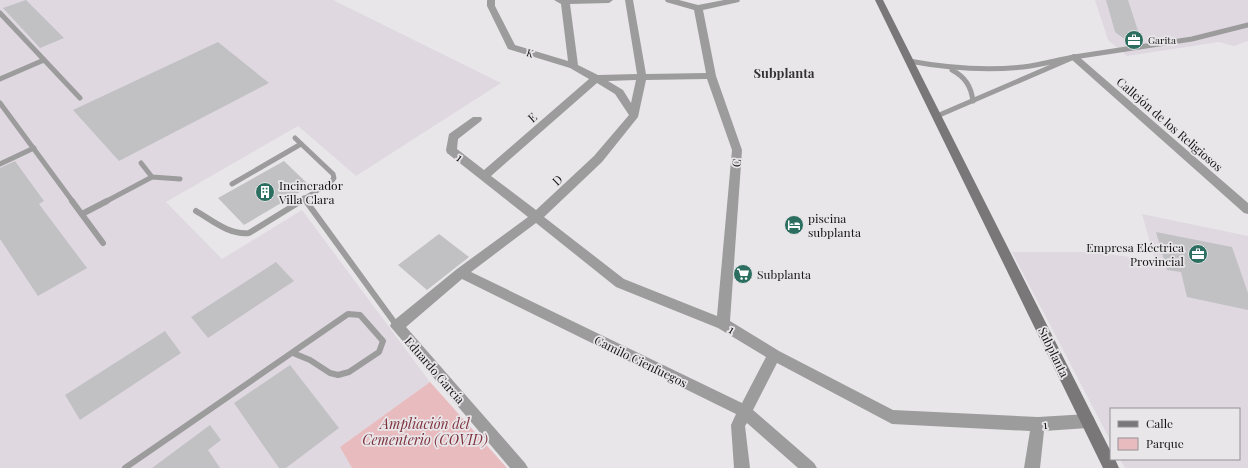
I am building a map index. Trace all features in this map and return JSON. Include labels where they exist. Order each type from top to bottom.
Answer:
[{"type":"street","name":"K","points":[[491,0],[491,6],[511,47],[574,66],[596,78],[619,92],[634,115]]},
{"type":"street","points":[[574,66],[563,1],[609,0]]},
{"type":"street","name":"D","points":[[397,326],[461,273],[536,218],[598,159],[634,115],[642,77],[629,0]]},
{"type":"street","points":[[669,0],[698,8],[736,0]]},
{"type":"street","name":"Subplanta","points":[[879,0],[1111,468]]},
{"type":"street","name":"C","points":[[698,8],[711,76],[737,150],[723,324]]},
{"type":"street","name":"Callejón de los Religiosos","points":[[1074,58],[1248,210]]},
{"type":"street","name":"K","points":[[596,78],[711,76]]},
{"type":"street","name":"E","points":[[484,176],[596,78]]},
{"type":"street","name":"1","points":[[477,119],[453,137],[451,150],[620,283],[723,324],[774,355],[892,417],[1038,424],[1088,420]]},
{"type":"street","name":"Camilo Cienfuegos","points":[[461,273],[744,411],[809,468]]},
{"type":"street","name":"Eduardo García","points":[[397,326],[520,468]]},
{"type":"street","points":[[742,468],[738,425],[774,355]]},
{"type":"street","points":[[1032,468],[1038,424]]},
{"type":"lane","points":[[0,13],[80,98]]},
{"type":"lane","points":[[909,62],[944,67],[984,69],[1023,67],[1119,49],[1192,39],[1248,25]]},
{"type":"lane","points":[[937,116],[1074,58]]},
{"type":"lane","points":[[0,79],[44,60]]},
{"type":"lane","points":[[944,67],[959,73],[967,80],[972,89],[973,101]]},
{"type":"lane","points":[[0,102],[103,243]]},
{"type":"lane","points":[[196,211],[235,233],[249,233],[334,178],[333,174],[295,138]]},
{"type":"lane","points":[[232,184],[301,144]]},
{"type":"lane","points":[[0,164],[34,148]]},
{"type":"lane","points":[[141,163],[152,177]]},
{"type":"lane","points":[[82,214],[152,177],[180,179]]},
{"type":"lane","points":[[304,198],[397,326]]},
{"type":"lane","points":[[125,468],[348,314],[360,315],[383,341],[379,352],[349,372],[338,375],[330,373],[310,360],[293,353]]},
{"type":"shaded area","points":[[0,0],[333,0],[501,83],[356,176],[298,126],[166,202],[222,259],[302,210],[430,382],[340,447],[352,468],[0,468]]},
{"type":"shaded area","points":[[1095,0],[1248,0],[1248,41],[1234,46],[1219,42],[1127,56],[1108,40]]},
{"type":"shaded area","points":[[1142,214],[1248,236],[1248,468],[1125,468],[1121,460],[1240,460],[1240,408],[1110,408],[1110,440],[1012,252],[1092,252],[1155,260]]},
{"type":"green space","name":"Ampliación del Cementerio (COVID)","points":[[430,382],[507,468],[352,468],[340,447]]},
{"type":"building","points":[[26,0],[64,38],[40,48],[3,8]]},
{"type":"building","points":[[1106,0],[1128,0],[1142,43],[1131,44],[1115,32]]},
{"type":"building","points":[[218,42],[269,83],[119,161],[73,110]]},
{"type":"building","points":[[15,161],[44,201],[39,204],[87,268],[38,296],[0,239],[0,168]]},
{"type":"building","name":"Incinerador Villa Clara","points":[[284,161],[310,186],[244,225],[218,198]]},
{"type":"building","points":[[1156,232],[1232,247],[1248,293],[1248,310],[1187,297],[1181,272],[1167,270]]},
{"type":"building","points":[[439,234],[469,257],[427,290],[398,265]]},
{"type":"building","points":[[276,262],[294,281],[208,338],[191,317]]},
{"type":"building","points":[[165,331],[181,353],[80,420],[65,395]]},
{"type":"building","points":[[290,365],[339,428],[286,468],[279,468],[234,403]]},
{"type":"building","points":[[210,425],[221,440],[208,450],[220,468],[152,468]]},
{"type":"place","name":"Garita","points":[[1134,40]]},
{"type":"place","name":"Incinerador Villa Clara","points":[[265,192]]},
{"type":"place","name":"piscina subplanta","points":[[794,225]]},
{"type":"place","name":"Empresa Eléctrica Provincial","points":[[1198,254]]},
{"type":"place","name":"Subplanta","points":[[743,274]]},
{"type":"district","name":"Subplanta","points":[[784,72]]}]
